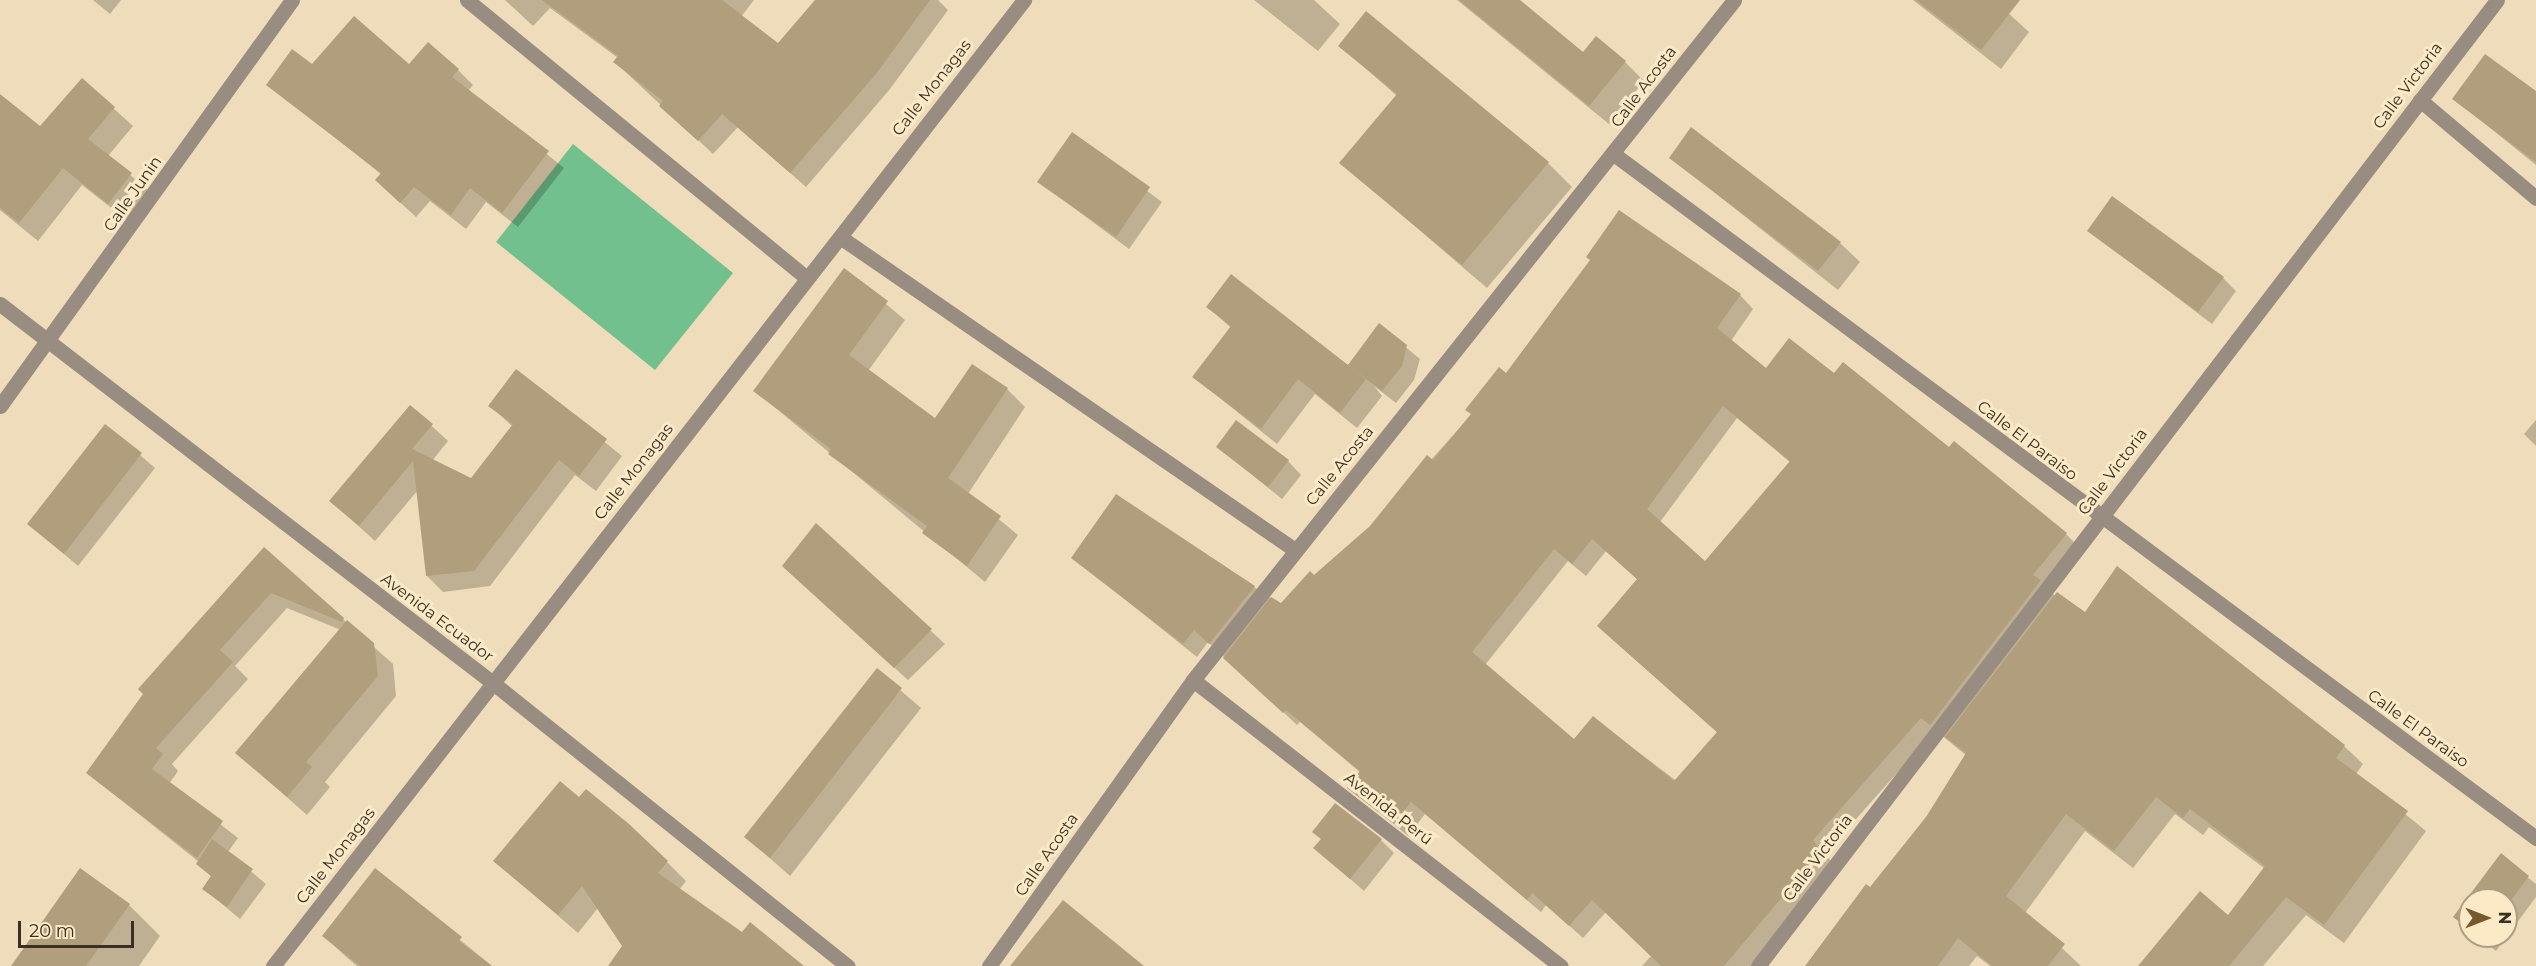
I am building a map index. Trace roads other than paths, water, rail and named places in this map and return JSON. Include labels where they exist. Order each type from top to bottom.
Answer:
[{"type":"street","name":"Calle Junin","points":[[0,406],[50,343],[292,0]]},
{"type":"street","points":[[467,0],[807,278]]},
{"type":"street","name":"Calle Monagas","points":[[273,966],[1024,0]]},
{"type":"street","name":"Calle Acosta","points":[[990,966],[1193,680],[1295,550],[1615,155],[1734,0]]},
{"type":"street","name":"Calle Victoria","points":[[1758,966],[2497,0]]},
{"type":"street","points":[[2420,100],[2536,198]]},
{"type":"street","name":"Calle El Paraiso","points":[[1615,155],[2100,518],[2536,838]]},
{"type":"street","points":[[840,237],[1295,550]]},
{"type":"street","name":"Avenida Ecuador","points":[[0,304],[493,683],[848,966]]},
{"type":"street","name":"Avenida Perú","points":[[1193,680],[1561,966]]}]
